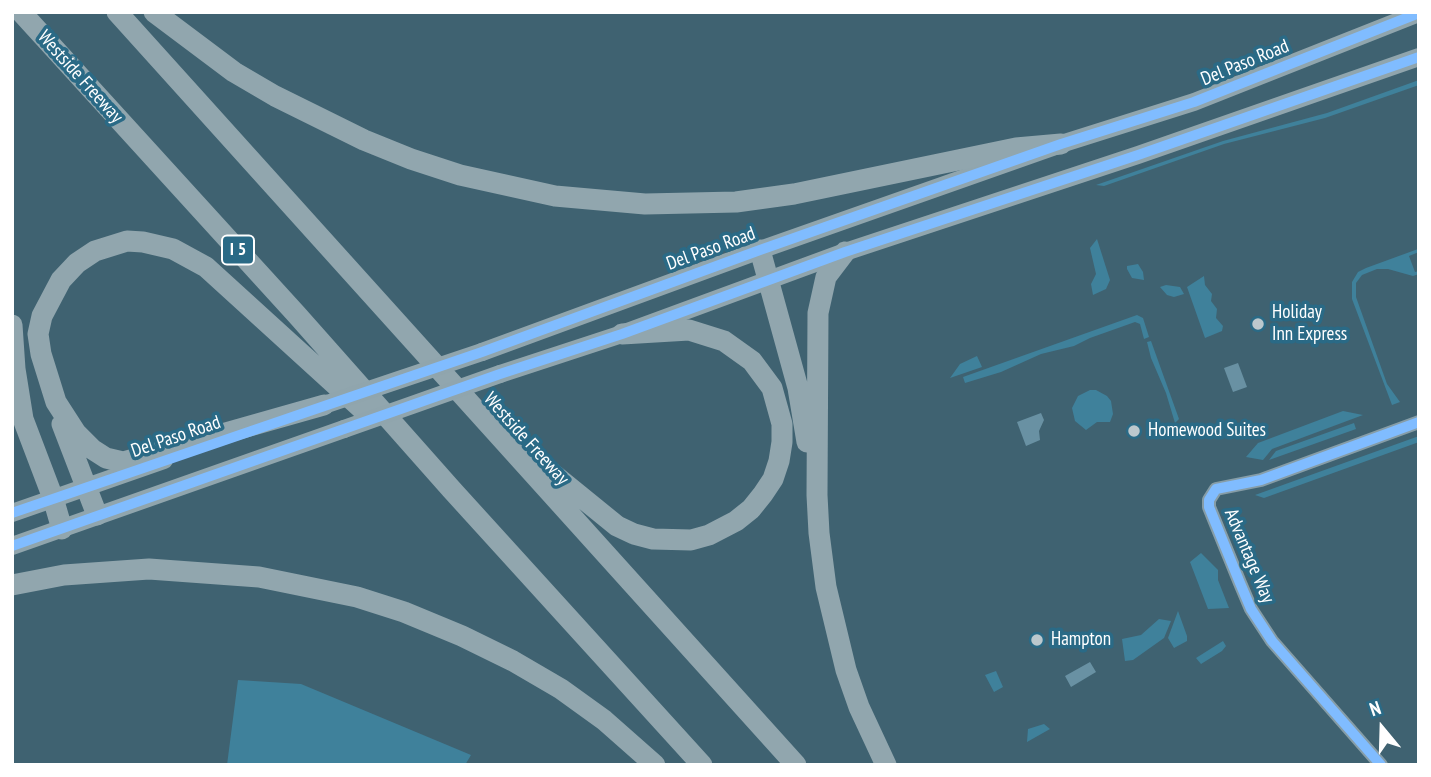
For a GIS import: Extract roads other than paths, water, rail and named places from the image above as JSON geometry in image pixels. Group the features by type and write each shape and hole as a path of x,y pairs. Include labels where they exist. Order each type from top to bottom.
{"highway":[{"name":"Westside Freeway","path":"21,12 298,315 452,490 702,765"},
{"name":"Westside Freeway","path":"117,12 796,765"},
{"path":"154,12 234,72 275,96 364,140 460,175 555,196 645,204 736,202 794,194 1016,148 1061,144"},
{"path":"97,515 64,430 46,373 38,334 46,307 61,279 77,263 108,246 127,241 173,248 206,267 452,490"},
{"path":"760,250 798,388 817,495 826,587 836,633 859,707 886,765"},
{"path":"817,495 818,313 826,277 845,251"},
{"path":"12,325 15,369 23,419 62,529"},
{"path":"482,415 604,517 634,534 653,539 681,541 726,528 751,509 763,494 779,461 782,424 772,388 752,361 739,350 709,334 674,330 622,334"},
{"path":"56,402 70,425 92,449 106,458 124,462 324,405"},
{"path":"12,585 64,575 149,569 259,577 357,597 404,612 462,636 561,689 604,720 655,765"}],"main road":[{"name":"Del Paso Road","path":"12,513 482,352 1061,144 1194,102 1419,13"},
{"path":"12,546 500,374 622,334 845,251 1138,155 1419,57"}],"street":[{"name":"Advantage Way","path":"1381,765 1284,658 1251,609 1209,507 1209,500 1216,489 1261,480 1419,422"}],"place":[{"name":"Holiday Inn Express","path":"1258,324"},
{"name":"Homewood Suites","path":"1134,431"},
{"name":"Hampton","path":"1037,640"}]}
